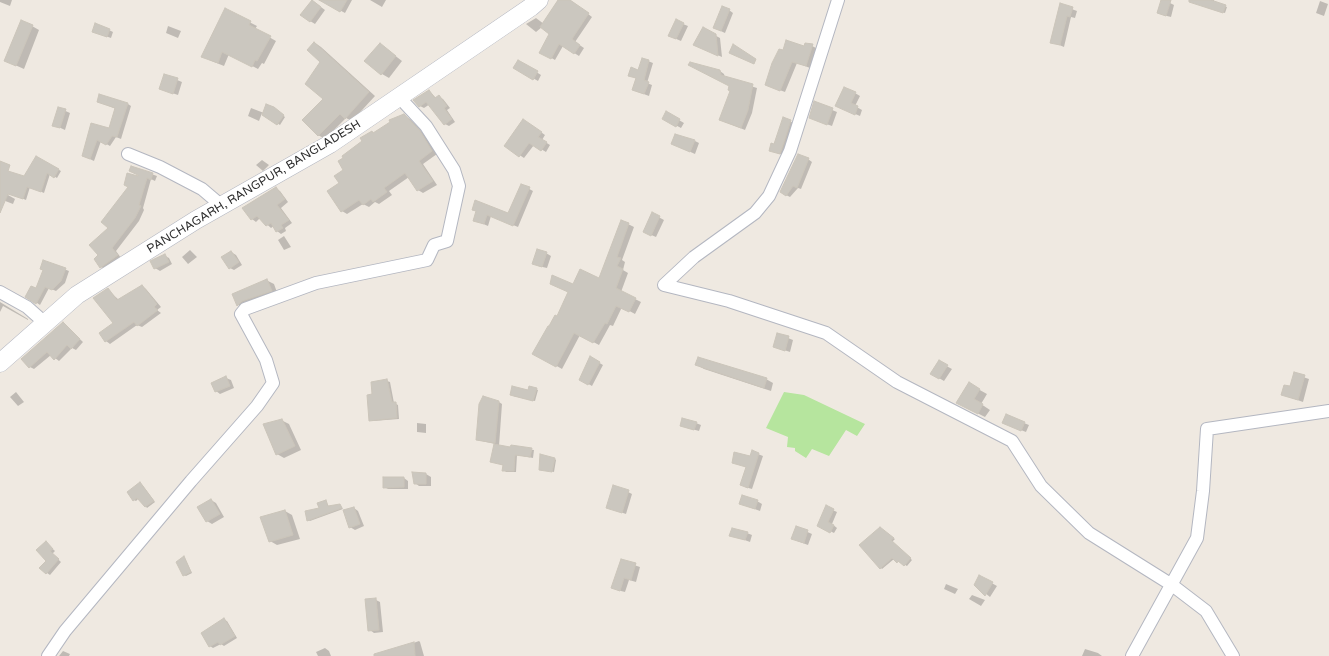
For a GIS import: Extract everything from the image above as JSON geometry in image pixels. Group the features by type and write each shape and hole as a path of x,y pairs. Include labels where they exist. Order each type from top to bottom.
{"street":[{"name":"PANCHAGARH, RANGPUR, BANGLADESH","path":"0,363 78,295 222,206 330,144 539,0"},
{"path":"838,0 790,151 769,196 755,213 694,256 664,285 729,301 826,333 897,382 1012,440 1042,486 1089,533 1172,585 1206,611 1233,656"},
{"path":"48,656 65,630 257,406 273,383 266,360 241,314 245,309 316,283 427,260 434,245 447,241 459,186 454,170 426,126 399,97"},
{"path":"128,154 160,167 202,189 222,206"},
{"path":"0,292 27,308 45,324"},
{"path":"1132,656 1197,538 1203,490 1207,429 1329,411"}],"green space":[{"path":"784,392 804,395 865,424 857,436 846,430 829,456 812,449 806,458 795,451 795,448 787,447 788,437 766,428"}],"building":[{"path":"312,0 321,7 310,22 300,15"},
{"path":"319,0 347,0 340,12"},
{"path":"558,0 570,0 589,13 572,39 580,45 574,54 559,44 551,59 539,53 549,34 540,27"},
{"path":"1161,0 1171,0 1166,16 1157,13"},
{"path":"1189,0 1211,0 1226,5 1223,13 1189,2"},
{"path":"1060,3 1073,7 1070,17 1067,16 1060,45 1050,43"},
{"path":"722,6 730,9 721,31 713,28"},
{"path":"225,8 251,21 249,25 271,36 252,67 222,52 218,63 201,57"},
{"path":"676,19 684,23 676,39 668,36"},
{"path":"21,20 33,25 16,66 4,61"},
{"path":"95,23 110,29 107,37 92,32"},
{"path":"703,27 716,34 718,56 693,45"},
{"path":"786,40 804,46 805,43 813,44 806,66 792,62 780,91 765,85 772,63 779,49 783,50"},
{"path":"314,42 369,92 345,119 340,114 318,136 302,120 323,99 305,84 320,62 307,50"},
{"path":"380,43 396,56 381,75 364,61"},
{"path":"733,44 756,59 754,64 729,53"},
{"path":"642,58 649,60 644,80 649,82 644,94 632,90 636,78 628,76 631,67 638,70"},
{"path":"518,60 538,71 533,80 513,68"},
{"path":"690,62 720,70 721,75 753,84 748,110 741,128 719,120 730,91 728,90 729,86 688,65"},
{"path":"164,74 178,78 173,94 159,89"},
{"path":"844,87 856,92 851,103 858,106 855,115 835,106"},
{"path":"429,90 435,98 439,95 447,106 444,108 452,119 444,125 426,102 419,107 413,100"},
{"path":"99,94 128,103 117,137 112,136 106,145 97,140 90,159 82,156 91,123 109,128 115,108 97,102"},
{"path":"814,101 833,108 827,125 809,118"},
{"path":"266,104 274,107 284,115 277,125 262,115"},
{"path":"58,107 66,109 60,128 52,126"},
{"path":"666,111 680,119 676,127 662,119"},
{"path":"404,114 420,131 432,151 419,161 433,181 417,191 405,173 384,188 387,192 373,202 371,199 363,205 359,200 341,212 327,191 339,183 334,176 343,170 338,161 362,141 360,138 372,131 373,133 390,122 389,120"},
{"path":"783,117 791,120 780,154 769,151 771,143 774,144"},
{"path":"523,119 542,132 538,137 547,142 541,151 529,143 519,157 504,146"},
{"path":"675,134 695,140 690,152 671,144"},
{"path":"798,154 809,158 797,188 793,186 786,196 780,192"},
{"path":"36,156 59,169 54,178 47,173 41,192 27,187 23,199 8,194 0,213 0,161 10,165 8,171 24,176"},
{"path":"131,166 153,173 151,180 147,178 139,205 141,206 135,218 112,248 118,255 100,268 94,259 98,255 89,245 108,228 101,222 128,187 124,185 127,173 138,176 129,171"},
{"path":"521,184 530,187 513,226 487,215 484,224 473,221 476,211 472,210 475,200 508,213"},
{"path":"276,187 285,199 277,205 289,220 281,225 283,228 276,232 271,223 266,226 257,216 251,220 242,208"},
{"path":"652,212 660,216 651,236 643,232"},
{"path":"621,220 629,223 617,257 621,258 617,266 623,269 616,288 636,298 629,312 616,306 607,324 605,323 593,343 574,333 556,367 532,354 555,315 557,316 568,292 550,284 552,275 573,284 580,269 599,278"},
{"path":"537,249 547,252 542,267 532,264"},
{"path":"231,251 239,262 229,269 221,257"},
{"path":"165,254 169,262 154,269 150,261"},
{"path":"43,260 66,268 61,281 52,290 45,287 36,304 25,297 31,286 36,288 43,270 40,269"},
{"path":"267,279 272,291 242,301 237,306 232,294"},
{"path":"142,285 157,304 154,307 158,310 137,326 134,322 105,342 99,333 113,323 93,298 108,288 117,300"},
{"path":"63,322 80,339 71,349 67,345 54,360 47,352 29,368 21,359"},
{"path":"777,333 789,336 785,351 773,347"},
{"path":"590,356 600,362 588,385 579,380"},
{"path":"698,357 767,378 764,388 695,365"},
{"path":"939,360 948,365 939,379 930,374"},
{"path":"1294,372 1305,375 1298,400 1281,395 1284,385 1290,386"},
{"path":"226,376 230,386 215,392 211,383"},
{"path":"387,379 392,402 396,402 397,418 369,421 367,395 372,394 371,382"},
{"path":"969,382 980,389 974,399 983,404 978,414 956,403"},
{"path":"512,386 528,390 529,386 537,388 533,401 510,395"},
{"path":"483,396 499,401 495,443 476,440 479,404"},
{"path":"1006,414 1025,422 1021,431 1002,423"},
{"path":"682,418 697,422 694,430 680,426"},
{"path":"282,419 295,446 276,455 263,424"},
{"path":"494,444 532,448 530,457 515,455 514,471 502,471 503,465 490,462"},
{"path":"752,450 759,453 748,488 740,485 746,467 732,463 734,452 750,456"},
{"path":"540,454 555,458 552,472 539,470"},
{"path":"412,472 426,473 426,484 414,484"},
{"path":"383,477 404,477 404,487 383,488"},
{"path":"140,482 154,501 145,507 137,498 133,501 127,492"},
{"path":"613,485 629,490 622,513 606,508"},
{"path":"742,495 758,500 755,509 739,504"},
{"path":"211,499 220,514 206,522 197,507"},
{"path":"326,500 328,506 340,504 342,508 307,521 305,511 319,508 317,503"},
{"path":"826,505 834,509 828,522 834,525 830,533 817,526"},
{"path":"354,507 360,524 349,528 343,510"},
{"path":"285,510 293,535 269,542 260,517"},
{"path":"796,526 808,530 804,543 791,539"},
{"path":"880,527 894,538 891,540 911,558 904,566 892,558 880,569 859,545"},
{"path":"732,528 748,532 745,540 729,536"},
{"path":"46,541 53,549 50,551 59,559 46,574 39,568 46,561 36,550"},
{"path":"184,556 191,572 183,576 176,562"},
{"path":"621,559 636,563 631,580 624,578 620,591 611,588"},
{"path":"979,575 993,582 985,596 974,585"},
{"path":"376,598 379,630 368,631 365,599"},
{"path":"224,618 235,636 220,645 218,642 209,647 201,633"},
{"path":"414,642 415,656 374,656 374,654"}]}
